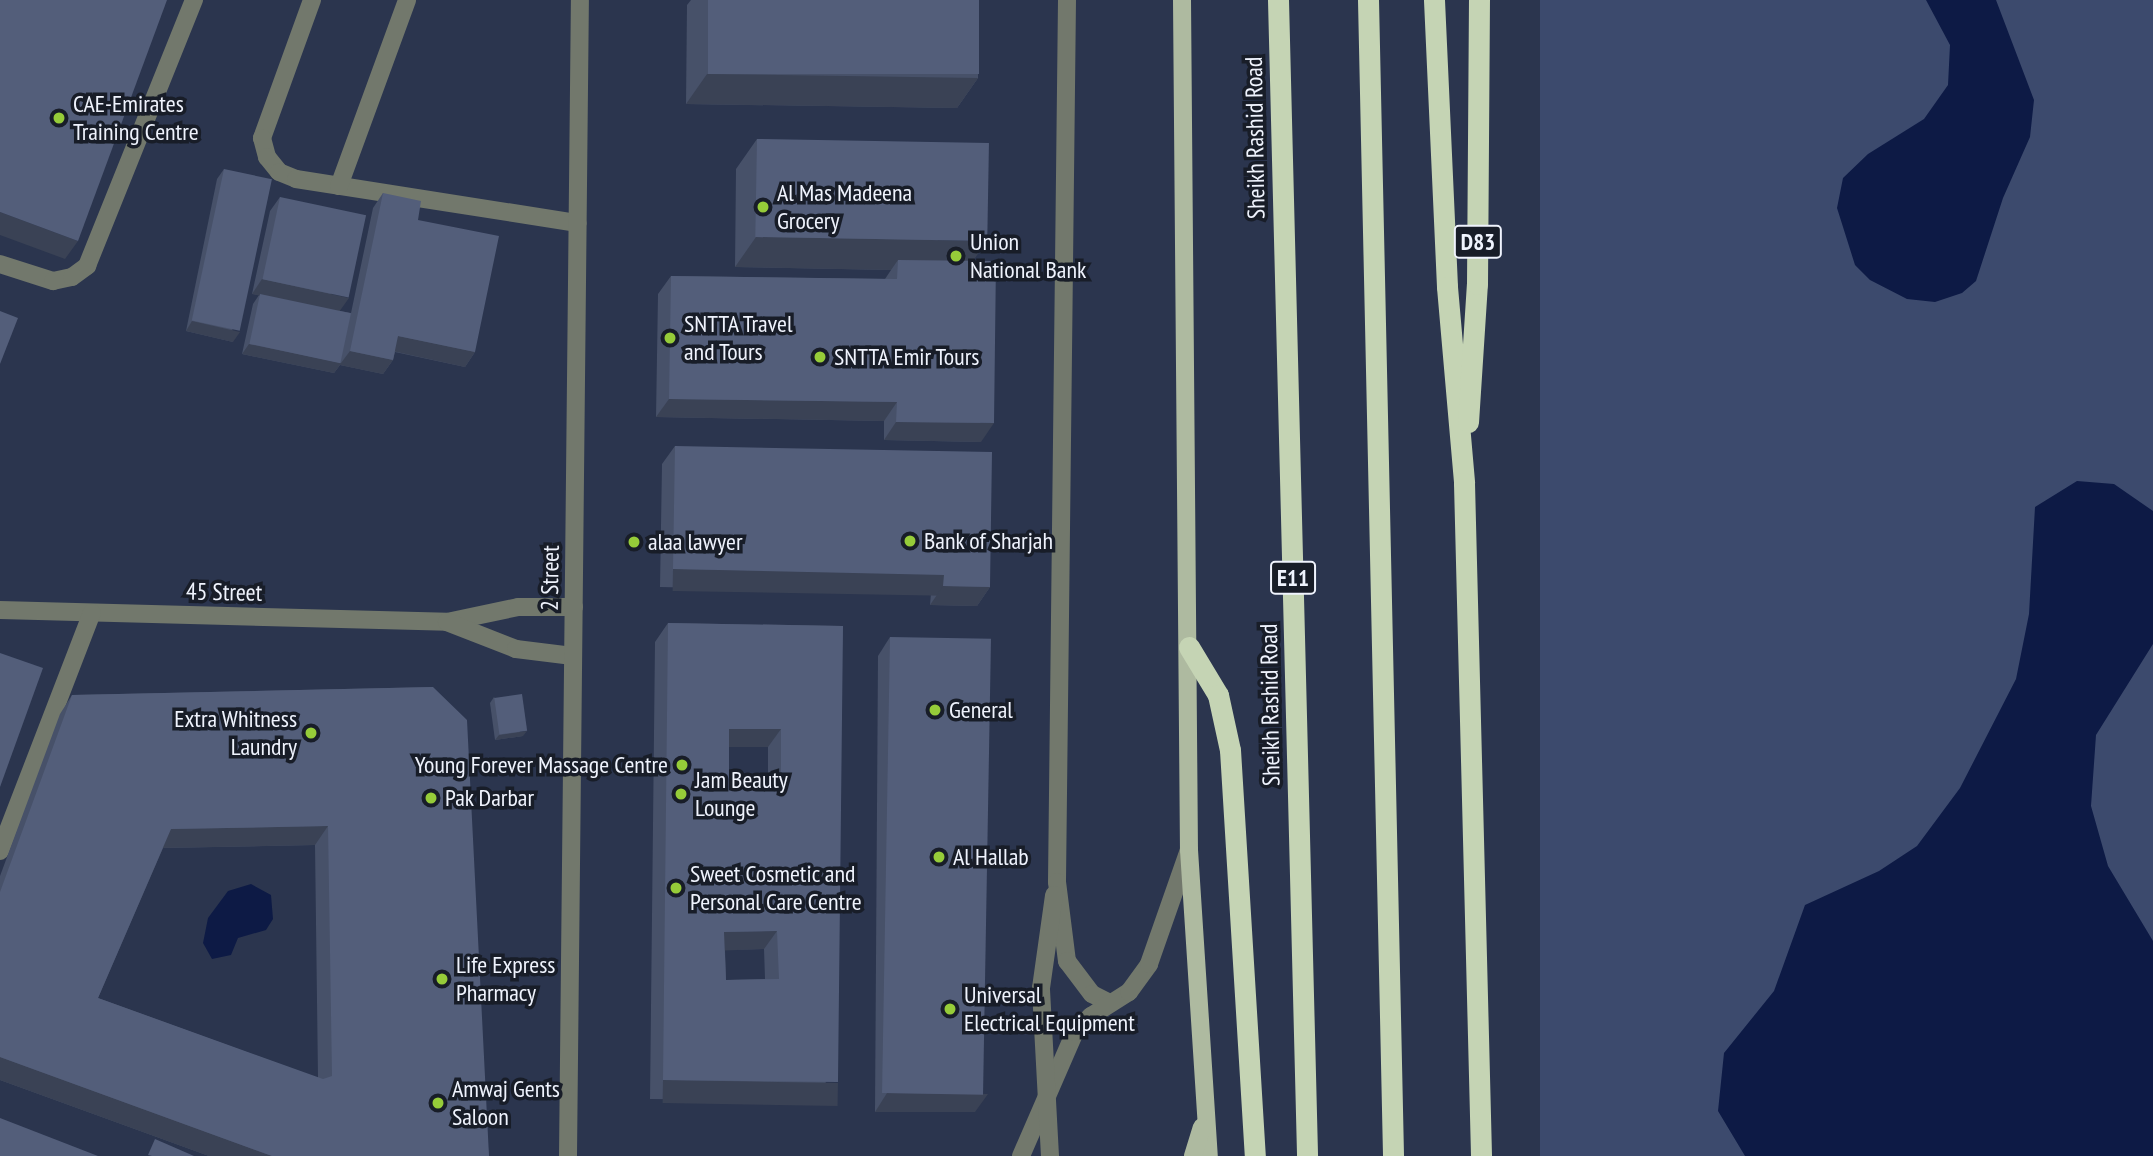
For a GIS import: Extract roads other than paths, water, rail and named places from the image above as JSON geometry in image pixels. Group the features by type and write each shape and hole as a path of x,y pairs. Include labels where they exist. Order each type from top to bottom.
{"highway":[{"name":"Sheikh Rashid Road","path":"1278,0 1307,1156"},
{"path":"1368,0 1393,1156"},
{"path":"1434,0 1447,287 1464,483 1480,1156"},
{"name":"D83","path":"1464,483 1477,284 1479,0"},
{"path":"1189,647 1218,695 1230,750 1255,1156"}],"main road":[{"path":"1182,0 1189,850 1209,1156"},
{"path":"1193,1156 1206,1113"}],"street":[{"path":"0,264 53,281 72,277 87,266 194,0"},
{"path":"312,0 262,138 267,157 279,172 339,186 578,223"},
{"path":"339,186 407,0"},
{"name":"2 Street","path":"568,1156 580,0"},
{"path":"1067,0 1057,882 1067,961 1084,987 1110,1003"},
{"name":"45 Street","path":"0,610 447,622 518,607 574,607"},
{"path":"0,851 92,613"},
{"name":"45 Street","path":"447,622 516,649 573,656"},
{"path":"1021,1156 1050,1096 1063,1052 1075,1032 1110,1003 1129,992 1149,964 1189,850"},
{"path":"1050,1156 1050,1096 1041,988 1046,933 1057,882"}],"place":[{"name":"CAE-Emirates Training Centre","path":"59,118"},
{"name":"Al Mas Madeena Grocery","path":"763,207"},
{"name":"Union National Bank","path":"956,256"},
{"name":"SNTTA Travel and Tours","path":"670,338"},
{"name":"SNTTA Emir Tours","path":"820,357"},
{"name":"Bank of Sharjah","path":"910,541"},
{"name":"alaa lawyer","path":"634,542"},
{"name":"General","path":"935,710"},
{"name":"Extra Whitness Laundry","path":"311,733"},
{"name":"Young Forever Massage Centre","path":"682,765"},
{"name":"Jam Beauty Lounge","path":"681,794"},
{"name":"Pak Darbar","path":"431,798"},
{"name":"Al Hallab","path":"939,857"},
{"name":"Sweet Cosmetic and Personal Care Centre","path":"676,888"},
{"name":"Life Express Pharmacy","path":"442,979"},
{"name":"Universal Electrical Equipment","path":"950,1009"},
{"name":"Amwaj Gents Saloon","path":"438,1103"}]}
